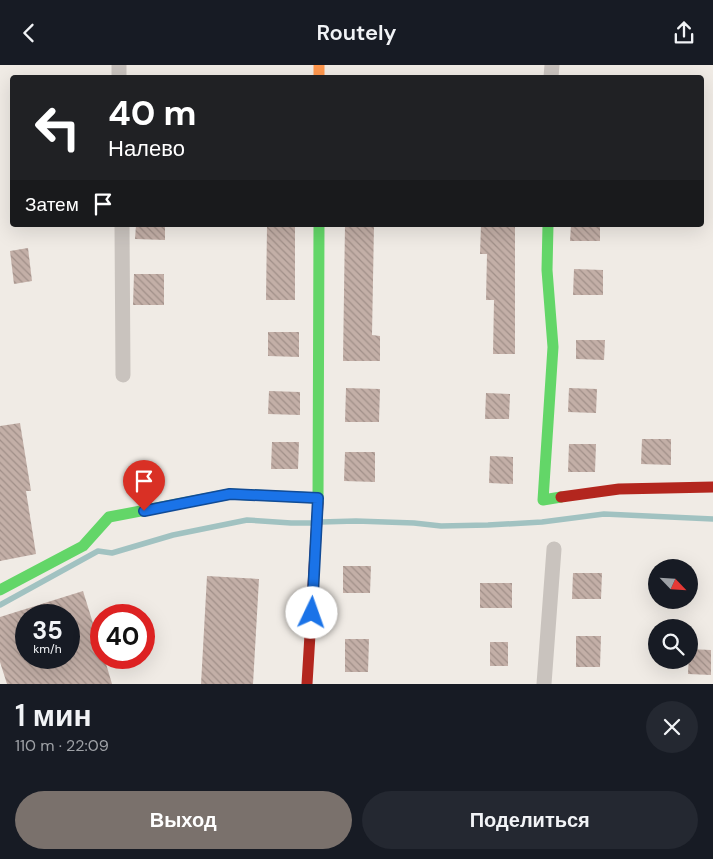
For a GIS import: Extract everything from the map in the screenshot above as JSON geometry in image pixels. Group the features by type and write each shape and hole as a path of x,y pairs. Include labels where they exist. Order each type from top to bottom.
{"street":[{"path":"122,227 123,375"},
{"path":"307,684 318,498 319,227"},
{"path":"548,227 547,271 553,347 544,500 619,489 713,487"},
{"path":"0,590 83,546 109,517 230,494 318,498"},
{"path":"544,684 554,549"}],"building":[{"path":"136,227 165,227 165,240 135,239"},
{"path":"267,227 295,227 295,300 266,300"},
{"path":"345,227 374,227 372,335 380,336 380,361 343,361"},
{"path":"481,227 515,227 515,354 493,354 494,300 486,300 487,254 480,254"},
{"path":"571,227 600,227 600,241 570,241"},
{"path":"28,248 32,281 14,284 10,251"},
{"path":"574,269 603,270 603,295 573,295"},
{"path":"134,274 164,274 164,305 133,305"},
{"path":"268,332 299,332 299,357 268,356"},
{"path":"576,340 605,340 604,360 576,359"},
{"path":"346,388 380,389 379,422 345,422"},
{"path":"569,388 597,389 596,413 568,412"},
{"path":"269,391 300,392 300,415 268,414"},
{"path":"486,393 510,394 509,419 485,419"},
{"path":"20,423 31,491 26,491 36,554 0,561 0,426"},
{"path":"642,439 671,439 671,465 641,464"},
{"path":"272,442 299,442 298,469 271,469"},
{"path":"569,444 596,444 595,472 568,472"},
{"path":"345,452 375,452 375,482 344,481"},
{"path":"490,456 513,457 513,484 489,483"},
{"path":"343,566 371,566 370,593 343,593"},
{"path":"573,573 602,573 601,599 572,599"},
{"path":"207,576 259,579 253,684 201,684"},
{"path":"480,583 512,583 512,608 480,608"},
{"path":"83,591 90,614 90,669 108,669 112,684 7,684 0,662 0,617 15,612 15,669 80,669 80,604 42,604"},
{"path":"576,636 601,636 600,667 576,667"},
{"path":"345,639 369,639 368,672 345,672"},
{"path":"490,642 508,642 508,666 490,666"},
{"path":"698,649 711,650 711,675 688,674 688,669 698,669"}],"waterway":[{"path":"321,522 356,521 441,526 488,525 542,522 604,514 713,519"},
{"path":"0,605 98,551 112,553 173,535 247,520 312,523"}],"traffic: fast":[{"path":"318,503 319,227"},
{"path":"548,227 547,270 553,347 543,500 561,497"},
{"path":"0,590 83,546 109,517 230,494 318,498"}],"traffic: slow":[{"path":"319,65 319,75"}],"traffic: jam":[{"path":"561,497 619,489 713,487"},
{"path":"307,684 318,503"}],"route":[{"path":"144,511 230,494 318,498 312,613"}]}
